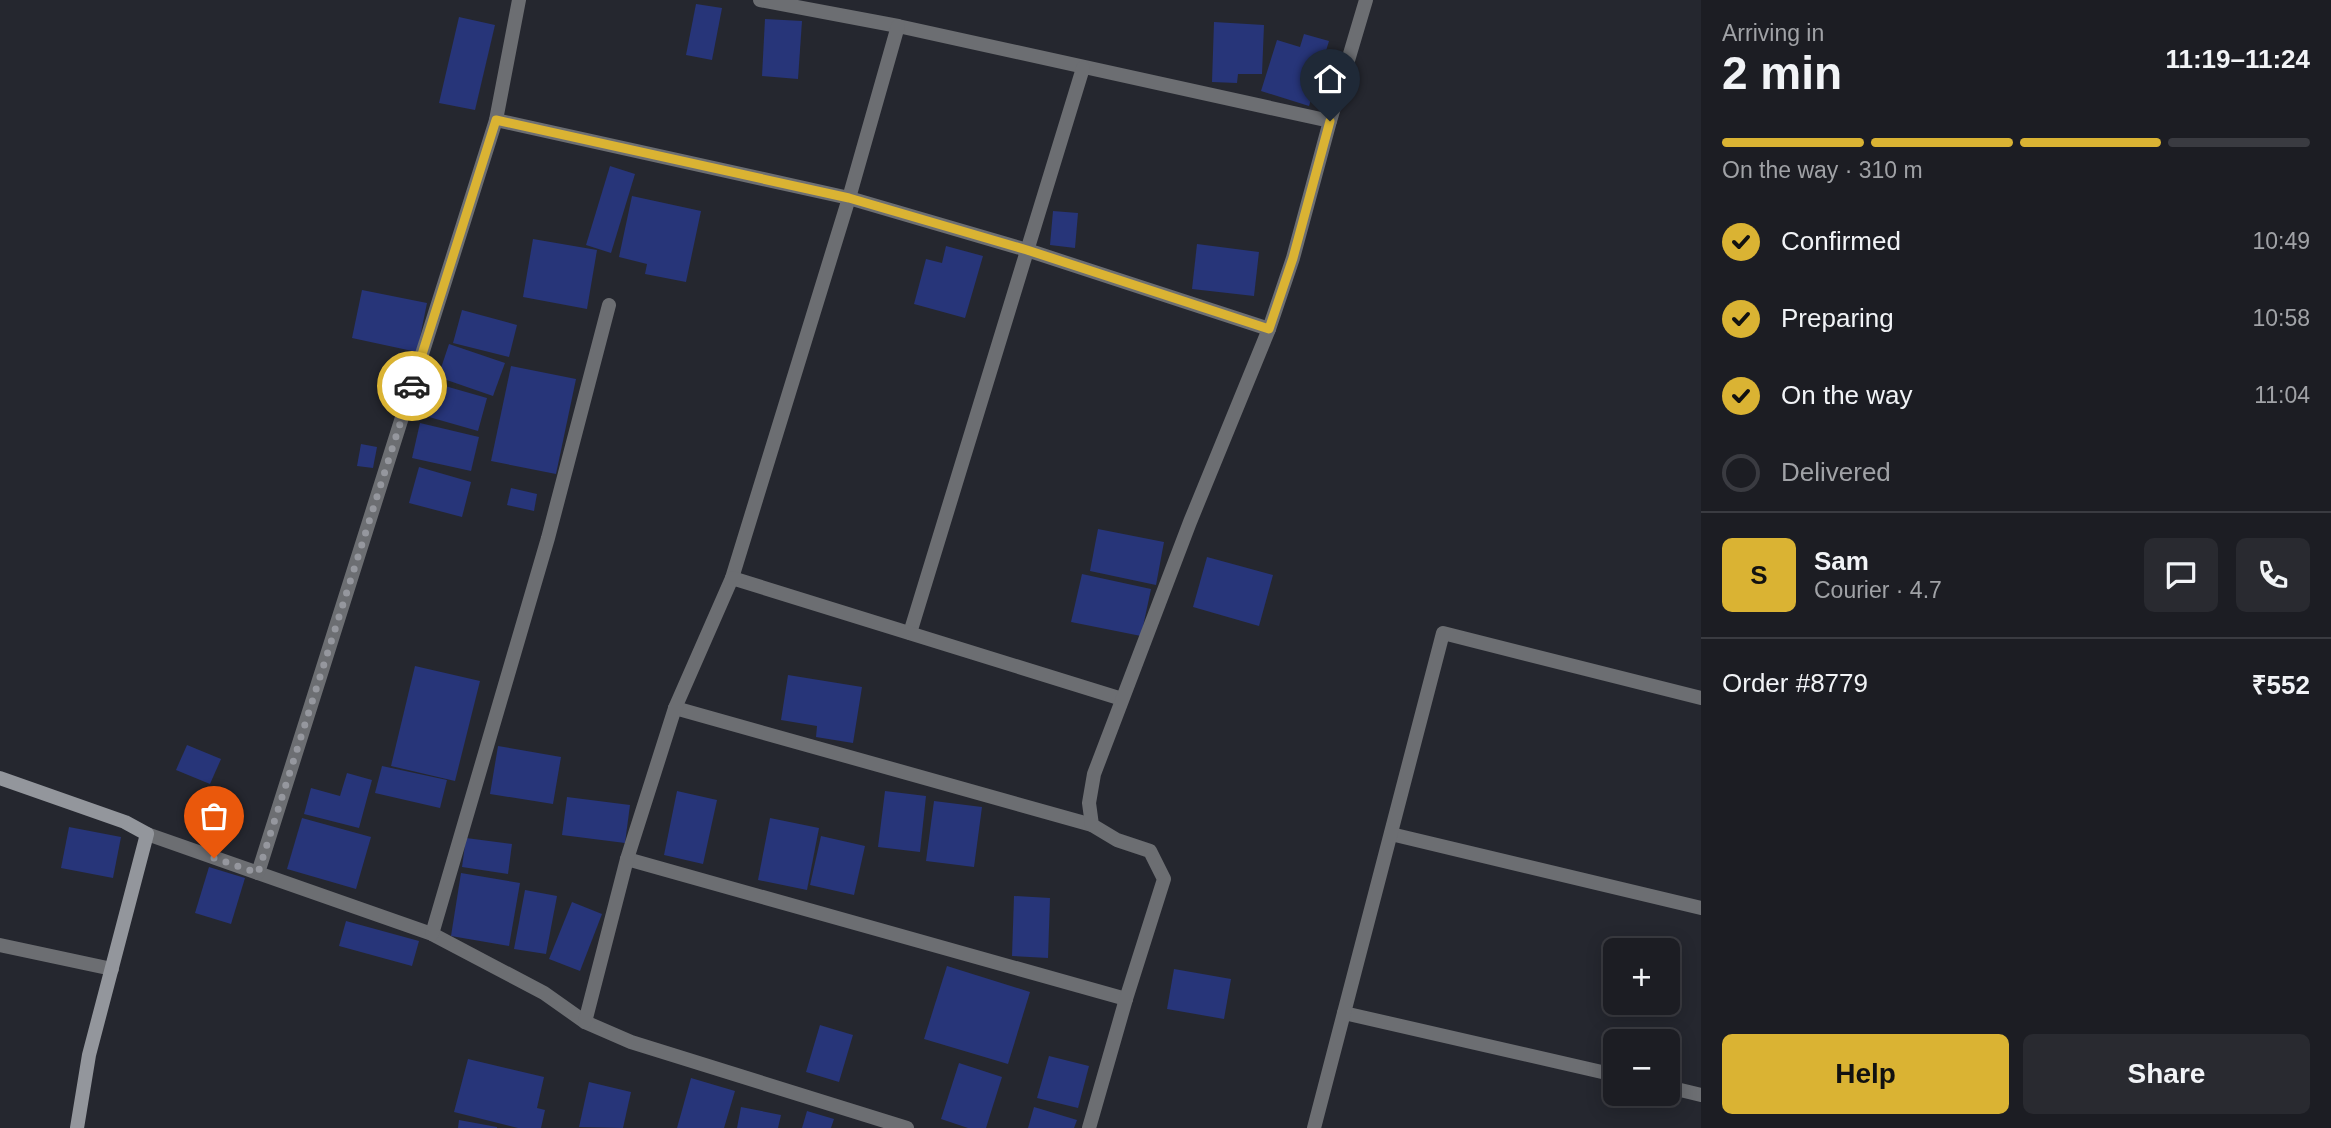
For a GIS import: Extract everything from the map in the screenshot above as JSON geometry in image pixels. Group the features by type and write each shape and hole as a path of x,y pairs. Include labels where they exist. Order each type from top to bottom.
{"street":[{"path":"258,873 496,120 519,0"},
{"path":"760,0 898,26 1330,121"},
{"path":"1092,825 1089,803 1094,774 1190,522 1269,329 1293,258 1366,0"},
{"path":"585,1022 627,859 675,708 732,578 849,198 898,26"},
{"path":"910,633 1083,68"},
{"path":"496,120 849,198 1027,250 1269,329"},
{"path":"432,934 548,538 610,305"},
{"path":"732,578 1122,699"},
{"path":"1314,1128 1443,633 1701,698"},
{"path":"675,708 1092,825 1117,840 1150,851 1164,879 1089,1128"},
{"path":"0,778 125,822 147,834 432,934 544,993 585,1022 631,1042 907,1128"},
{"path":"77,1128 89,1055 147,834"},
{"path":"1391,834 1701,908"},
{"path":"627,859 1126,999"},
{"path":"0,945 111,969"},
{"path":"1344,1013 1603,1072"},
{"path":"1680,1090 1701,1095"}],"building":[{"path":"696,4 722,8 712,60 686,55"},
{"path":"459,17 495,25 475,110 439,103"},
{"path":"765,19 802,21 798,79 762,76"},
{"path":"1214,22 1264,25 1262,74 1238,74 1237,83 1212,82"},
{"path":"1304,34 1329,41 1309,106 1261,91 1277,40 1300,47"},
{"path":"610,166 635,174 611,253 586,245"},
{"path":"632,196 701,211 686,282 645,274 647,264 619,257"},
{"path":"1053,211 1078,213 1075,248 1050,245"},
{"path":"533,239 597,250 587,309 523,297"},
{"path":"1197,244 1259,252 1254,296 1192,289"},
{"path":"946,246 983,256 965,318 914,304 926,259 942,263"},
{"path":"362,290 427,303 417,352 352,338"},
{"path":"462,310 517,325 509,357 453,343"},
{"path":"449,344 505,363 493,396 438,377"},
{"path":"511,366 576,379 556,474 491,461"},
{"path":"431,382 487,398 478,431 422,415"},
{"path":"420,423 479,437 471,471 412,458"},
{"path":"361,444 377,447 373,468 357,466"},
{"path":"419,467 471,482 462,517 409,503"},
{"path":"511,488 537,494 534,511 507,505"},
{"path":"1098,529 1164,542 1156,585 1090,571"},
{"path":"1207,557 1273,575 1259,626 1193,607"},
{"path":"1082,574 1151,589 1141,636 1071,622"},
{"path":"415,666 480,681 455,781 391,766"},
{"path":"788,675 862,687 853,743 816,737 817,726 781,720"},
{"path":"187,745 221,759 210,784 176,770"},
{"path":"498,746 561,757 553,804 490,794"},
{"path":"382,766 447,780 440,808 375,793"},
{"path":"347,773 372,780 359,828 304,814 311,788 340,796"},
{"path":"677,791 717,800 703,864 664,855"},
{"path":"885,791 926,796 920,852 878,847"},
{"path":"567,797 630,805 625,843 562,835"},
{"path":"934,801 982,807 974,867 926,861"},
{"path":"302,818 371,837 356,889 287,869"},
{"path":"770,818 819,828 807,890 758,880"},
{"path":"69,827 121,837 113,878 61,868"},
{"path":"821,836 865,846 854,895 810,885"},
{"path":"466,838 512,844 508,874 462,867"},
{"path":"209,867 245,878 231,924 195,913"},
{"path":"461,873 520,883 509,946 451,936"},
{"path":"525,890 557,896 546,954 514,949"},
{"path":"1014,896 1050,898 1048,958 1012,956"},
{"path":"572,902 602,914 580,971 549,959"},
{"path":"346,921 419,941 412,966 339,946"},
{"path":"947,966 1030,992 1008,1064 924,1039"},
{"path":"1174,969 1231,979 1224,1019 1167,1009"},
{"path":"820,1025 853,1035 839,1082 806,1072"},
{"path":"1049,1056 1089,1066 1078,1108 1037,1098"},
{"path":"468,1059 544,1077 537,1108 545,1110 541,1128 518,1128 454,1112"},
{"path":"959,1063 1002,1077 986,1128 968,1128 941,1119"},
{"path":"691,1078 735,1091 724,1128 677,1128"},
{"path":"589,1082 631,1092 623,1128 579,1127"},
{"path":"741,1107 781,1115 778,1128 737,1128"},
{"path":"1034,1107 1077,1120 1074,1128 1028,1128"},
{"path":"807,1111 834,1119 831,1128 802,1128"},
{"path":"459,1120 497,1127 497,1128 458,1128"}],"way so far":[{"path":"214,858 258,873 412,386"}],"route":[{"path":"412,386 496,120 849,198 1027,250 1269,329 1293,258 1330,121"}]}
